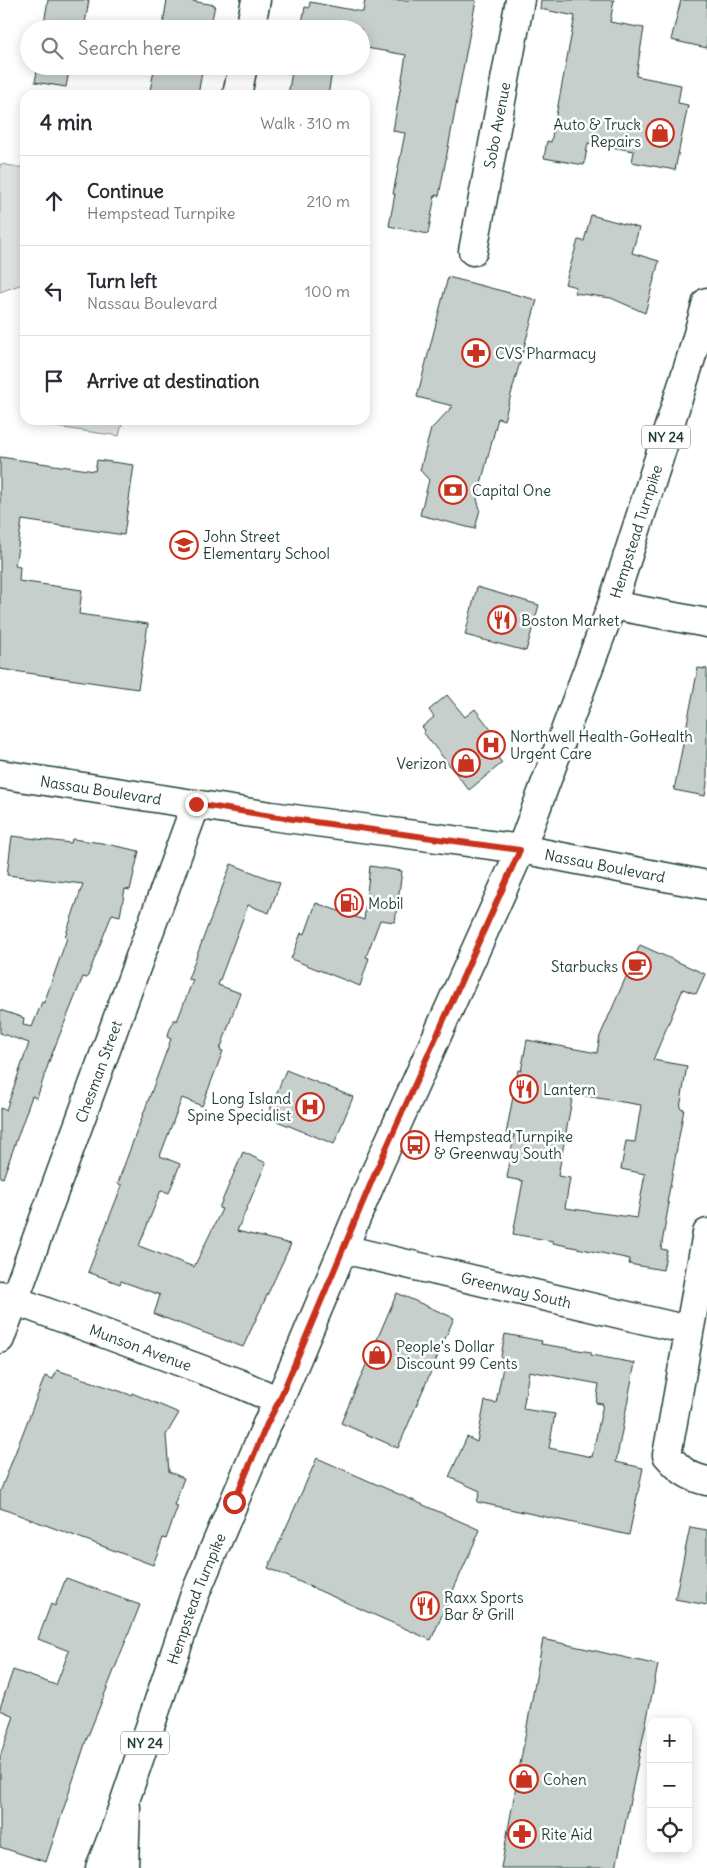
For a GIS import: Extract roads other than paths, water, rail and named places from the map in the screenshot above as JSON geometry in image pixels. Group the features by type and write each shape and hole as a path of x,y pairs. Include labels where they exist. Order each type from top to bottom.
{"main road":[{"path":"252,20 256,0"},
{"name":"Sobo Avenue","path":"473,251 520,0"},
{"path":"238,90 241,75"},
{"name":"Hempstead Turnpike","path":"100,1868 195,1594 267,1424 279,1401 342,1249 520,850 580,693 699,359 707,302"},
{"path":"612,604 707,623"},
{"name":"Nassau Boulevard","path":"0,774 271,816 520,850 707,885"},
{"name":"Chesman Street","path":"0,1339 7,1298 196,804"},
{"path":"703,1480 680,1470 668,1455 688,1330 707,1233"},
{"name":"Greenway South","path":"342,1249 688,1330"},
{"name":"Munson Avenue","path":"7,1298 238,1383 279,1401"},
{"path":"124,1868 126,1797"}],"place":[{"name":"Auto & Truck Repairs","path":"660,133"},
{"name":"CVS Pharmacy","path":"476,353"},
{"name":"Capital One","path":"453,490"},
{"name":"John Street Elementary School","path":"184,545"},
{"name":"Boston Market","path":"502,620"},
{"name":"Northwell Health-GoHealth Urgent Care","path":"491,745"},
{"name":"Verizon","path":"466,763"},
{"name":"Mobil","path":"349,903"},
{"name":"Starbucks","path":"637,966"},
{"name":"Lantern","path":"524,1089"},
{"name":"Long Island Spine Specialist","path":"310,1107"},
{"name":"Hempstead Turnpike & Greenway South","path":"415,1145"},
{"name":"People's Dollar Discount 99 Cents","path":"377,1355"},
{"name":"Raxx Sports Bar & Grill","path":"425,1606"},
{"name":"Cohen","path":"524,1779"},
{"name":"Rite Aid","path":"522,1834"}]}
